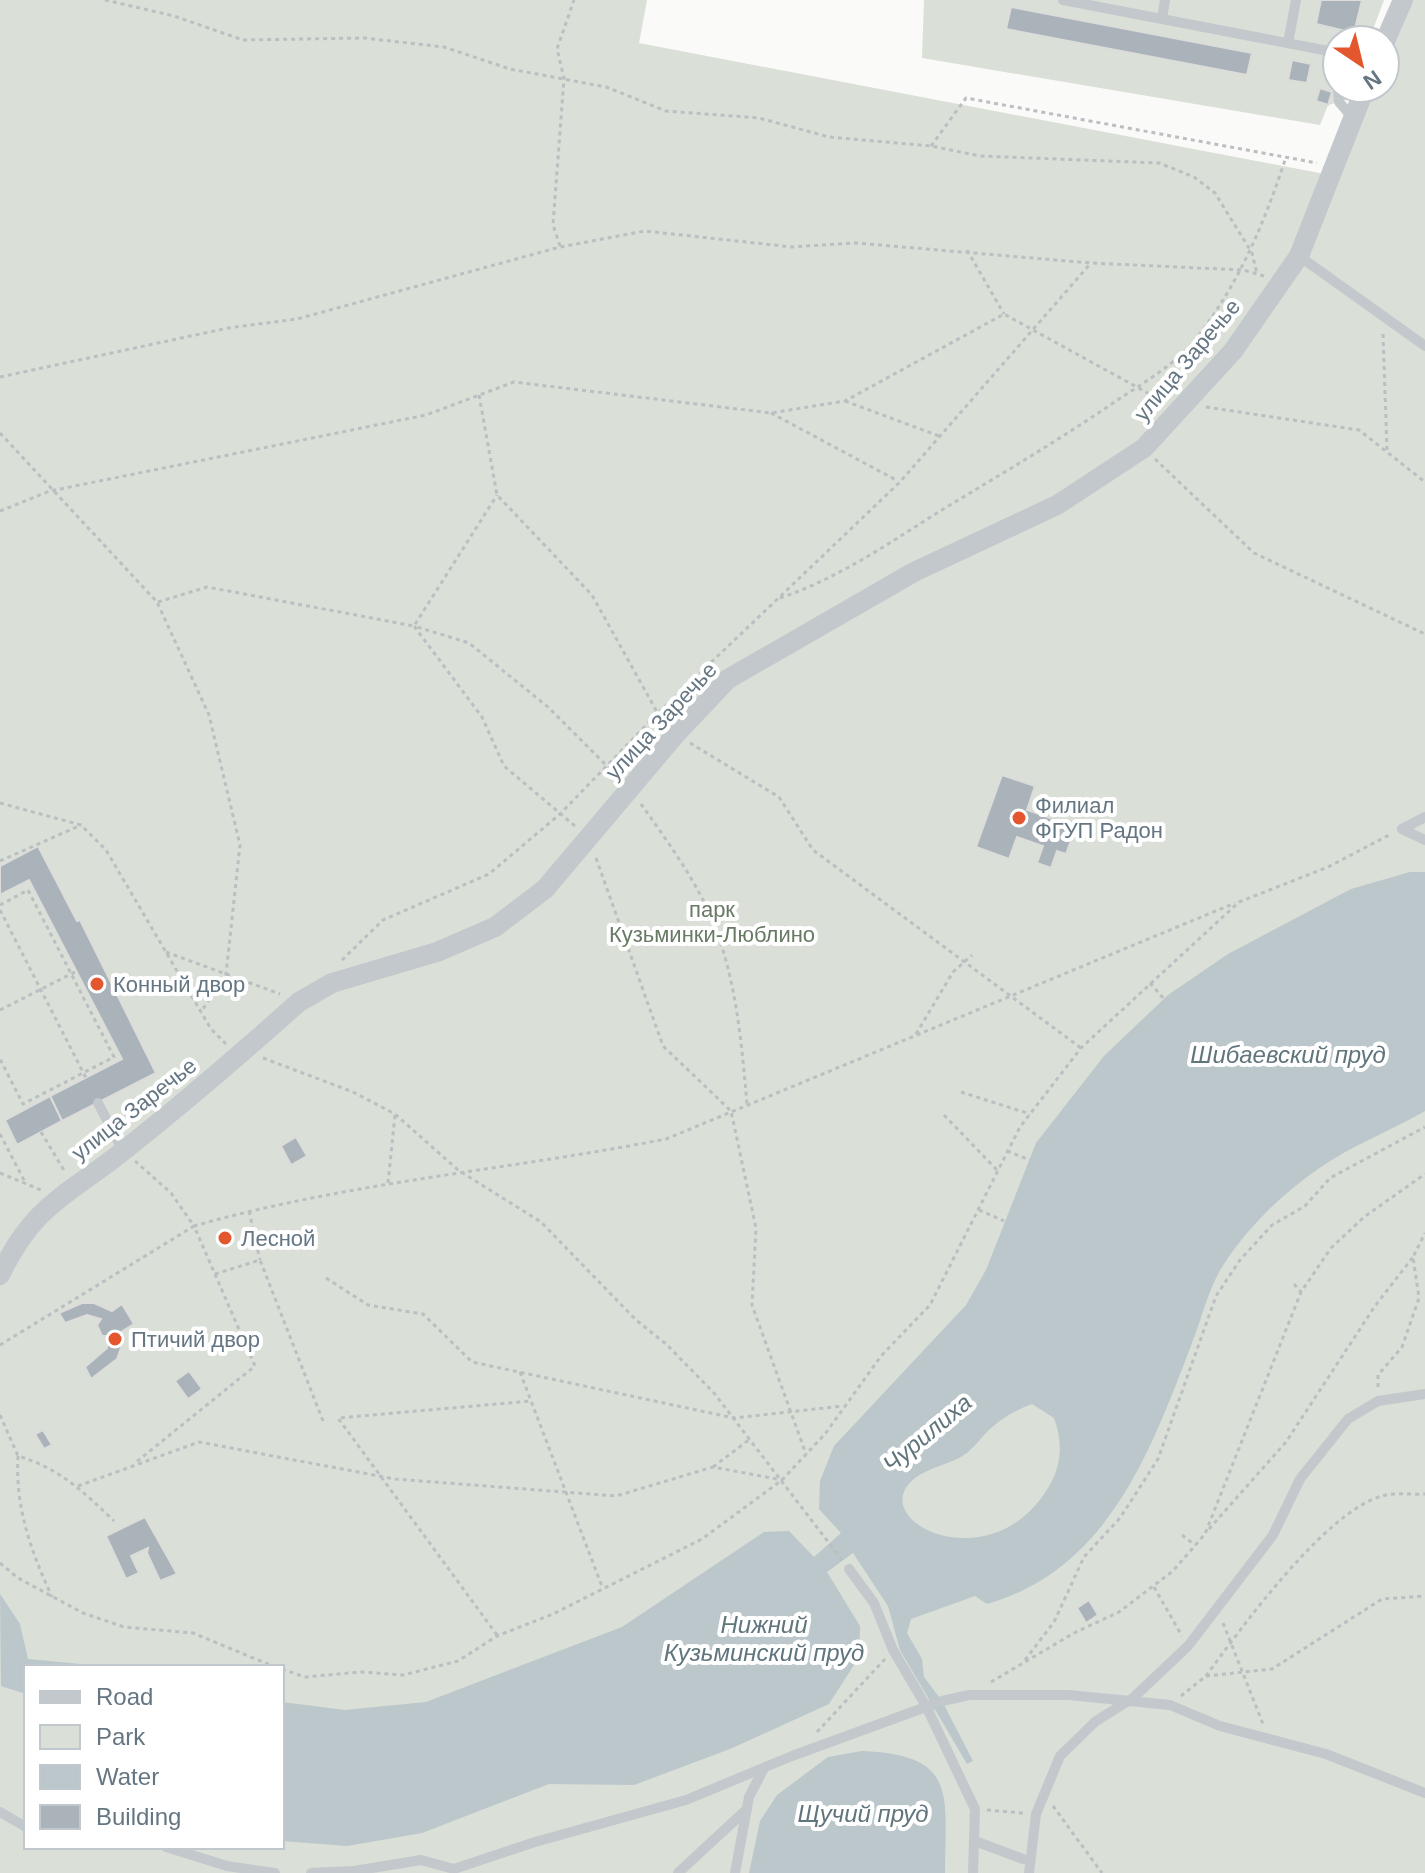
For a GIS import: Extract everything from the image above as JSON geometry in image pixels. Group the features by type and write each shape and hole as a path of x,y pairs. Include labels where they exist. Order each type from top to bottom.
{"street":[{"path":"1392,24 1403,0"},
{"name":"улица Заречье","path":"0,1275 21,1234 65,1192 123,1151 245,1051 299,1002 332,983 437,952 495,927 545,889 676,734 728,679 914,572 1057,505 1144,448 1233,351 1299,256 1358,104"}],"lane":[{"path":"1063,0 1321,49"},
{"path":"1162,19 1165,0"},
{"path":"1288,43 1296,0"},
{"path":"1341,104 1352,117"},
{"path":"1299,256 1425,346"},
{"path":"1402,829 1425,817"},
{"path":"1402,829 1425,840"},
{"path":"98,1103 123,1151"},
{"path":"1029,1873 1036,1814 1060,1756 1096,1721 1133,1698 1188,1646 1273,1535 1300,1479 1348,1419 1378,1401 1425,1394"},
{"path":"846,1565 874,1603 893,1650 934,1704 975,1809 973,1873"},
{"path":"311,1873 354,1871 421,1860 459,1871 535,1842 686,1800 792,1756 934,1704 969,1695 1133,1698 1170,1705 1220,1726 1326,1754 1425,1793"},
{"path":"735,1873 747,1809 763,1770"},
{"path":"678,1873 747,1809"},
{"path":"0,1812 24,1826"},
{"path":"975,1841 1023,1859"},
{"path":"172,1849 227,1866 275,1873"}],"path":[{"path":"105,0 174,16 243,40 364,38 444,47 510,69 606,87 666,111 759,118 829,137 931,146 980,156 1159,163 1194,177 1215,193 1252,253 1257,274"},
{"path":"560,247 553,225 564,78 557,49 574,0"},
{"path":"931,146 966,98 1333,166"},
{"path":"777,599 820,584 896,542 1041,452 1174,361 1194,340 1243,270 1286,157"},
{"path":"0,377 228,328 297,319 560,247 645,231 792,247 856,243 920,250 967,250 1008,257 1091,263 1243,270 1283,279"},
{"path":"967,250 1004,314 1137,387 1180,406 1359,430 1425,482"},
{"path":"341,961 383,920 489,874 560,814 656,715 900,482 1035,331 1091,263"},
{"path":"0,511 50,491 426,415 514,382 771,413 845,401 1004,314"},
{"path":"1383,326 1387,452"},
{"path":"479,394 497,495 592,595 656,715 676,734 779,797 813,850 1081,1048"},
{"path":"845,401 940,437"},
{"path":"771,413 900,482"},
{"path":"0,433 50,491 157,602 209,715 240,845 226,974 201,1012"},
{"path":"1144,448 1254,553 1425,634"},
{"path":"414,626 497,495"},
{"path":"157,602 207,587 414,626 469,643 548,707 629,789 704,903 720,945 740,1029 747,1104"},
{"path":"414,626 482,717 504,766 588,837 663,1046 731,1111 756,1228 752,1305 806,1454"},
{"path":"0,803 81,825 106,850 211,1029 228,1046 353,1092 395,1114 458,1170 541,1222 636,1320 666,1344 714,1393 846,1565"},
{"path":"0,861 81,825"},
{"path":"0,1345 194,1226 249,1211 458,1170 596,1153 666,1139 1009,995 1328,867 1402,829"},
{"path":"0,1059 27,1105 83,1073 114,1057 28,890 0,907 83,1073 86,1078"},
{"path":"284,1670 305,1677 361,1672 403,1675 458,1661 497,1636 603,1590 702,1539 782,1480 845,1406 881,1356 930,1305 1007,1151 1030,1114 1081,1048 1239,902"},
{"path":"166,952 299,1002"},
{"path":"916,1034 953,972 972,955"},
{"path":"0,1010 73,973"},
{"path":"1150,983 1164,999"},
{"path":"961,1092 1030,1114"},
{"path":"388,1183 395,1114"},
{"path":"944,1115 997,1170"},
{"path":"1023,1663 1054,1622 1084,1557 1120,1518 1158,1459 1216,1296 1240,1260 1272,1225 1305,1206 1330,1178 1425,1127"},
{"path":"41,1132 65,1192"},
{"path":"0,1134 26,1184"},
{"path":"123,1151 171,1193 194,1226 255,1366 132,1465"},
{"path":"1007,1151 1030,1160"},
{"path":"0,1173 26,1184 65,1192"},
{"path":"1205,1534 1301,1292 1331,1248 1364,1217 1425,1174"},
{"path":"979,1210 1004,1221"},
{"path":"249,1211 260,1260 323,1421"},
{"path":"969,1695 1119,1612 1173,1571 1286,1442 1375,1306 1413,1257 1425,1233"},
{"path":"1378,1401 1378,1375 1402,1347 1419,1298 1413,1257"},
{"path":"215,1274 260,1260"},
{"path":"326,1278 368,1305 423,1314 472,1362 734,1418 845,1406"},
{"path":"1294,1284 1301,1292"},
{"path":"520,1372 603,1590"},
{"path":"497,1636 338,1418 531,1401"},
{"path":"0,1415 18,1456 16,1486 21,1517 52,1597"},
{"path":"78,1486 199,1442 381,1476 616,1496 713,1467 750,1439"},
{"path":"18,1456 39,1462 78,1486 114,1521"},
{"path":"713,1467 782,1480"},
{"path":"1170,1705 1206,1676 1231,1642 1342,1517 1382,1495 1425,1494"},
{"path":"1182,1535 1195,1545"},
{"path":"0,1563 83,1613 124,1627 193,1633 270,1665"},
{"path":"1153,1586 1188,1646"},
{"path":"1206,1676 1272,1669 1382,1599 1425,1596"},
{"path":"1218,1608 1269,1739"},
{"path":"792,1756 828,1722 893,1650"}],"green space":[{"name":"парк Кузьминки-Люблино","path":"0,0 647,0 639,43 1335,176 1366,104 1401,104 1400,24 1410,0 1425,0 1425,1873 0,1873"},
{"path":"924,0 1384,0 1375,24 1321,24 1321,104 1332,104 1328,105 1320,125 922,58"}],"water":[{"name":"Шибаевский пруд","path":"1410,872 1425,872 1425,1111 1318,1169 1279,1200 1244,1237 1214,1282 1160,1424 1141,1463 1120,1500 1095,1534 1065,1564 1029,1587 987,1604 975,1596 911,1619 907,1633 922,1659 924,1677 942,1701 973,1761 967,1764 900,1650 888,1606 853,1553 827,1572 860,1626 859,1657 829,1704 730,1749 634,1785 549,1784 422,1833 347,1846 284,1841 284,1702 345,1710 426,1702 622,1627 764,1532 789,1531 814,1557 841,1533 819,1509 820,1481 834,1446 966,1305 986,1270 1036,1143 1104,1056 1168,995 1228,954 1351,889","holes":["1032,1404 1054,1418 1059,1436 1058,1463 1048,1488 1023,1517 995,1533 966,1538 940,1535 918,1525 905,1511 903,1494 915,1478 964,1455 990,1429 1015,1411"]},
{"path":"0,1594 20,1624 28,1659 91,1665 24,1665 24,1693 1,1686"},
{"name":"Щучий пруд","path":"862,1751 893,1754 916,1761 931,1771 940,1784 946,1822 945,1873 749,1873 760,1821 777,1795 828,1757"}],"building":[{"path":"1321,0 1362,0 1356,24 1316,24"},
{"path":"1011,7 1252,53 1247,75 1006,29"},
{"path":"1292,60 1311,64 1307,83 1288,80"},
{"path":"1320,88 1321,88 1321,103 1316,101"},
{"name":"Филиал ФГУП Радон","path":"1002,775 1035,786 1027,810 1076,827 1066,854 1057,851 1051,868 1037,863 1043,846 1017,837 1009,859 976,847"},
{"name":"Конный двор","path":"38,846 77,921 80,920 156,1073 62,1121 50,1096 122,1059 29,880 0,895 0,866"},
{"path":"50,1096 62,1121 17,1145 5,1120"},
{"path":"296,1137 307,1156 291,1165 281,1146"},
{"name":"Птичий двор","path":"82,1303 94,1303 112,1311 122,1304 134,1324 121,1332 123,1342 117,1359 91,1379 85,1367 107,1348 108,1336 102,1336 97,1325 101,1319 87,1315 65,1323 59,1313"},
{"path":"189,1371 202,1389 188,1399 175,1381"},
{"path":"43,1430 52,1445 44,1449 35,1434"},
{"path":"145,1517 177,1574 160,1581 147,1553 148,1548 131,1556 139,1573 126,1579 106,1536"},
{"path":"1089,1600 1098,1615 1086,1623 1077,1608"}],"place":[{"name":"Филиал ФГУП Радон","path":"1019,818"},
{"name":"Конный двор","path":"97,984"},
{"name":"Лесной","path":"225,1238"},
{"name":"Птичий двор","path":"115,1339"}],"water label":[{"name":"Чурилиха","path":"927,1433"},
{"name":"Нижний Кузьминский пруд","path":"764,1638"}]}
